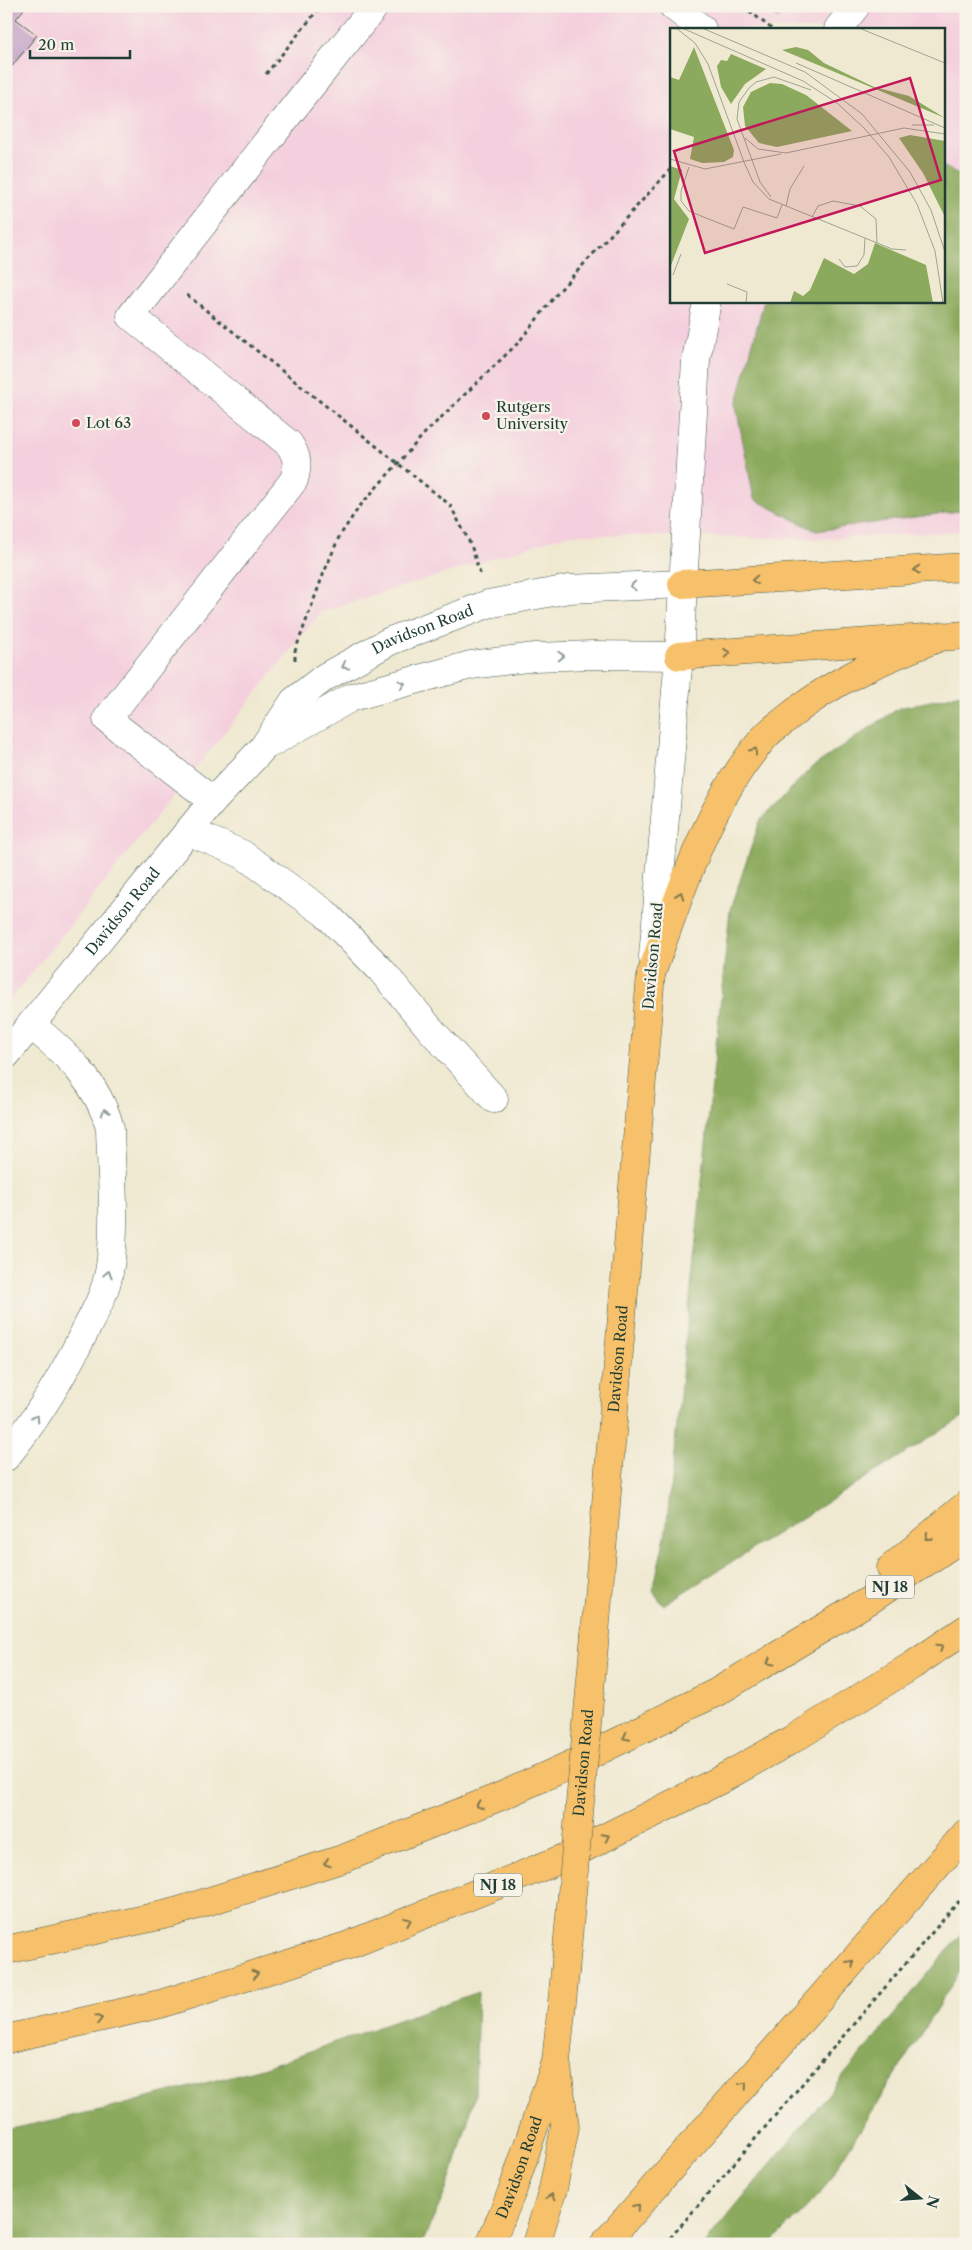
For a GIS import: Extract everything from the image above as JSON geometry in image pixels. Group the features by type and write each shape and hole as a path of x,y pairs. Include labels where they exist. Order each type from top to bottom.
{"main road":[{"path":"682,584 966,567"},
{"path":"679,656 954,635"},
{"path":"651,974 685,882 720,799 764,738 810,699 867,666 954,635"},
{"name":"Davidson Road","path":"490,2244 513,2190 556,2062 595,1634 651,974"},
{"path":"811,1635 966,1505"},
{"name":"NJ 18","path":"6,1950 172,1912 345,1858 499,1797 568,1766 717,1692 874,1598 966,1535"},
{"name":"NJ 18","path":"6,2039 160,2004 349,1944 564,1858 718,1781 793,1739 913,1665 966,1629"},
{"path":"604,2244 966,1833"},
{"name":"Davidson Road","path":"536,2244 553,2189 566,2127 556,2062"}],"street":[{"path":"213,800 106,719 294,480 297,467 296,454 289,444 131,316 375,6"},
{"path":"673,6 701,28"},
{"path":"839,28 856,6"},
{"name":"Davidson Road","path":"651,974 679,656 696,360 707,302"},
{"name":"Davidson Road","path":"6,1056 213,800 263,748 294,701 325,677 390,640 488,604 569,589 682,584"},
{"name":"Davidson Road","path":"263,748 352,697 471,665 535,657 679,656"},
{"path":"188,831 242,854 325,913 381,970 431,1030 494,1099"},
{"path":"6,1457 26,1433 57,1387 100,1303 109,1273 111,1249 110,1128 105,1108 95,1091 66,1054 31,1025"}],"path":[{"path":"266,74 321,6"},
{"path":"743,6 771,28"},
{"path":"294,669 295,651 322,575 339,537 359,507 396,463 518,343 560,290 670,170"},
{"path":"162,275 450,505 471,545 481,579"},
{"path":"665,2244 966,1893"}],"shaded area":[{"name":"Rutgers University","path":"6,6 966,6 966,531 817,539 570,534 321,612 6,1005"}],"green space":[{"path":"761,6 788,6 778,19"},
{"path":"944,167 966,179 966,510 816,531 754,499 736,406 764,302 944,302"},
{"path":"966,693 966,1415 663,1605 653,1591 666,1531 730,910 760,821 811,768 899,708"},
{"path":"966,1928 966,1962 820,2194 770,2244 704,2244"},
{"path":"478,1992 475,2096 451,2179 422,2244 6,2244 6,2130 115,2107 262,2068"}],"building":[{"path":"6,6 26,6 16,19 37,35 12,66 6,60"}],"place":[{"name":"Rutgers University","path":"486,416"},
{"name":"Lot 63","path":"76,423"}]}
